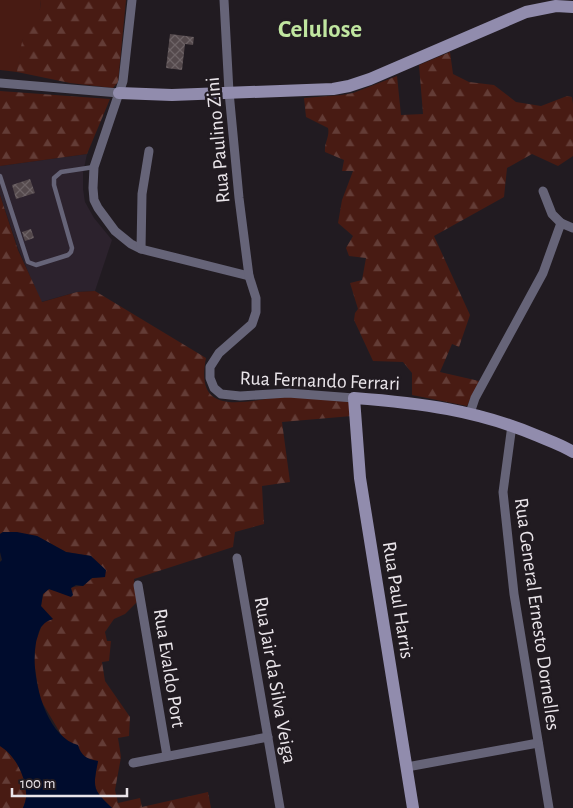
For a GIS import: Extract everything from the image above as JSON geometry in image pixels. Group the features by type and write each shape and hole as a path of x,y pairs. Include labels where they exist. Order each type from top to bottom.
{"street":[{"path":"132,0 123,81 94,167 92,188 94,200 121,237 131,244 249,276"},
{"name":"Rua Paulino Zini","path":"224,0 229,92 239,198 249,276"},
{"path":"0,83 119,93 172,95 326,89 349,86 370,79 526,12 556,6 573,7"},
{"path":"141,248 143,176 149,150"},
{"path":"544,191 552,214 561,223 573,228"},
{"path":"470,413 475,398 543,274 561,223"},
{"name":"Rua Fernando Ferrari","path":"249,276 256,298 256,312 252,324 218,352 210,367 210,378 214,388 221,394 240,396 288,393 416,402 470,413 512,425 573,452"},
{"name":"Rua Paul Harris","path":"354,398 360,478 413,808"},
{"name":"Rua General Ernesto Dornelles","path":"512,425 503,492 514,594 549,808"},
{"name":"Rua Jair da Silva Veiga","path":"237,558 280,808"},
{"name":"Rua Evaldo Port","path":"138,585 167,756"},
{"path":"133,763 268,737"},
{"path":"407,767 538,743"}],"lane":[{"path":"0,176 28,262 36,265 68,255 72,248 54,185 54,178 61,172 94,167"}],"shaded area":[{"path":"87,154 83,173 85,202 94,218 112,240 95,291 77,292 41,302 18,248 0,195 0,166"}],"green space":[{"path":"0,0 41,0 40,9 23,39 17,72 0,70"},
{"path":"41,0 126,0 118,82 113,88 70,83 17,72 26,29 34,14 40,9"},
{"path":"450,52 453,74 469,82 494,85 516,102 541,106 567,96 572,97 573,104 573,156 558,166 532,154 507,168 504,197 434,236 470,315 459,347 452,344 440,372 479,381 467,406 412,395 412,373 403,362 373,361 354,320 358,309 350,283 362,280 366,258 349,256 346,248 353,236 338,223 342,200 353,171 342,171 344,160 325,152 328,128 306,117 304,98 353,93 397,76 401,115 423,114 419,65"},
{"path":"0,91 110,99 87,154 0,166"},
{"path":"0,195 18,250 42,302 77,292 95,291 206,358 204,378 208,392 217,399 229,402 289,397 351,400 352,416 282,422 290,482 262,486 264,524 235,532 233,547 134,579 137,602 125,614 114,619 105,632 107,641 111,641 109,661 102,662 105,681 130,717 129,736 118,738 121,757 115,790 118,803 140,798 142,807 208,792 211,808 112,808 97,792 95,777 98,761 87,759 62,736 40,699 34,662 36,641 42,625 41,606 43,594 49,589 62,590 83,586 92,578 105,577 91,556 66,552 37,536 3,532 0,534"},
{"path":"0,746 15,760 24,779 26,800 23,808 0,808"}],"water":[{"path":"3,532 17,532 37,536 66,552 91,556 106,570 105,577 92,578 83,586 76,585 71,588 73,595 71,597 49,589 43,594 41,606 53,619 41,627 35,648 35,664 41,698 47,714 55,728 66,739 78,745 85,756 98,761 95,777 97,792 112,808 23,808 26,794 21,772 15,760 0,746 0,562 2,560 0,534"}],"building":[{"path":"170,34 194,37 193,45 185,44 182,70 166,68"},
{"path":"30,179 35,193 16,199 12,185"},
{"path":"31,229 34,238 25,241 22,232"}],"district":[{"name":"Celulose","path":"320,28"}]}
